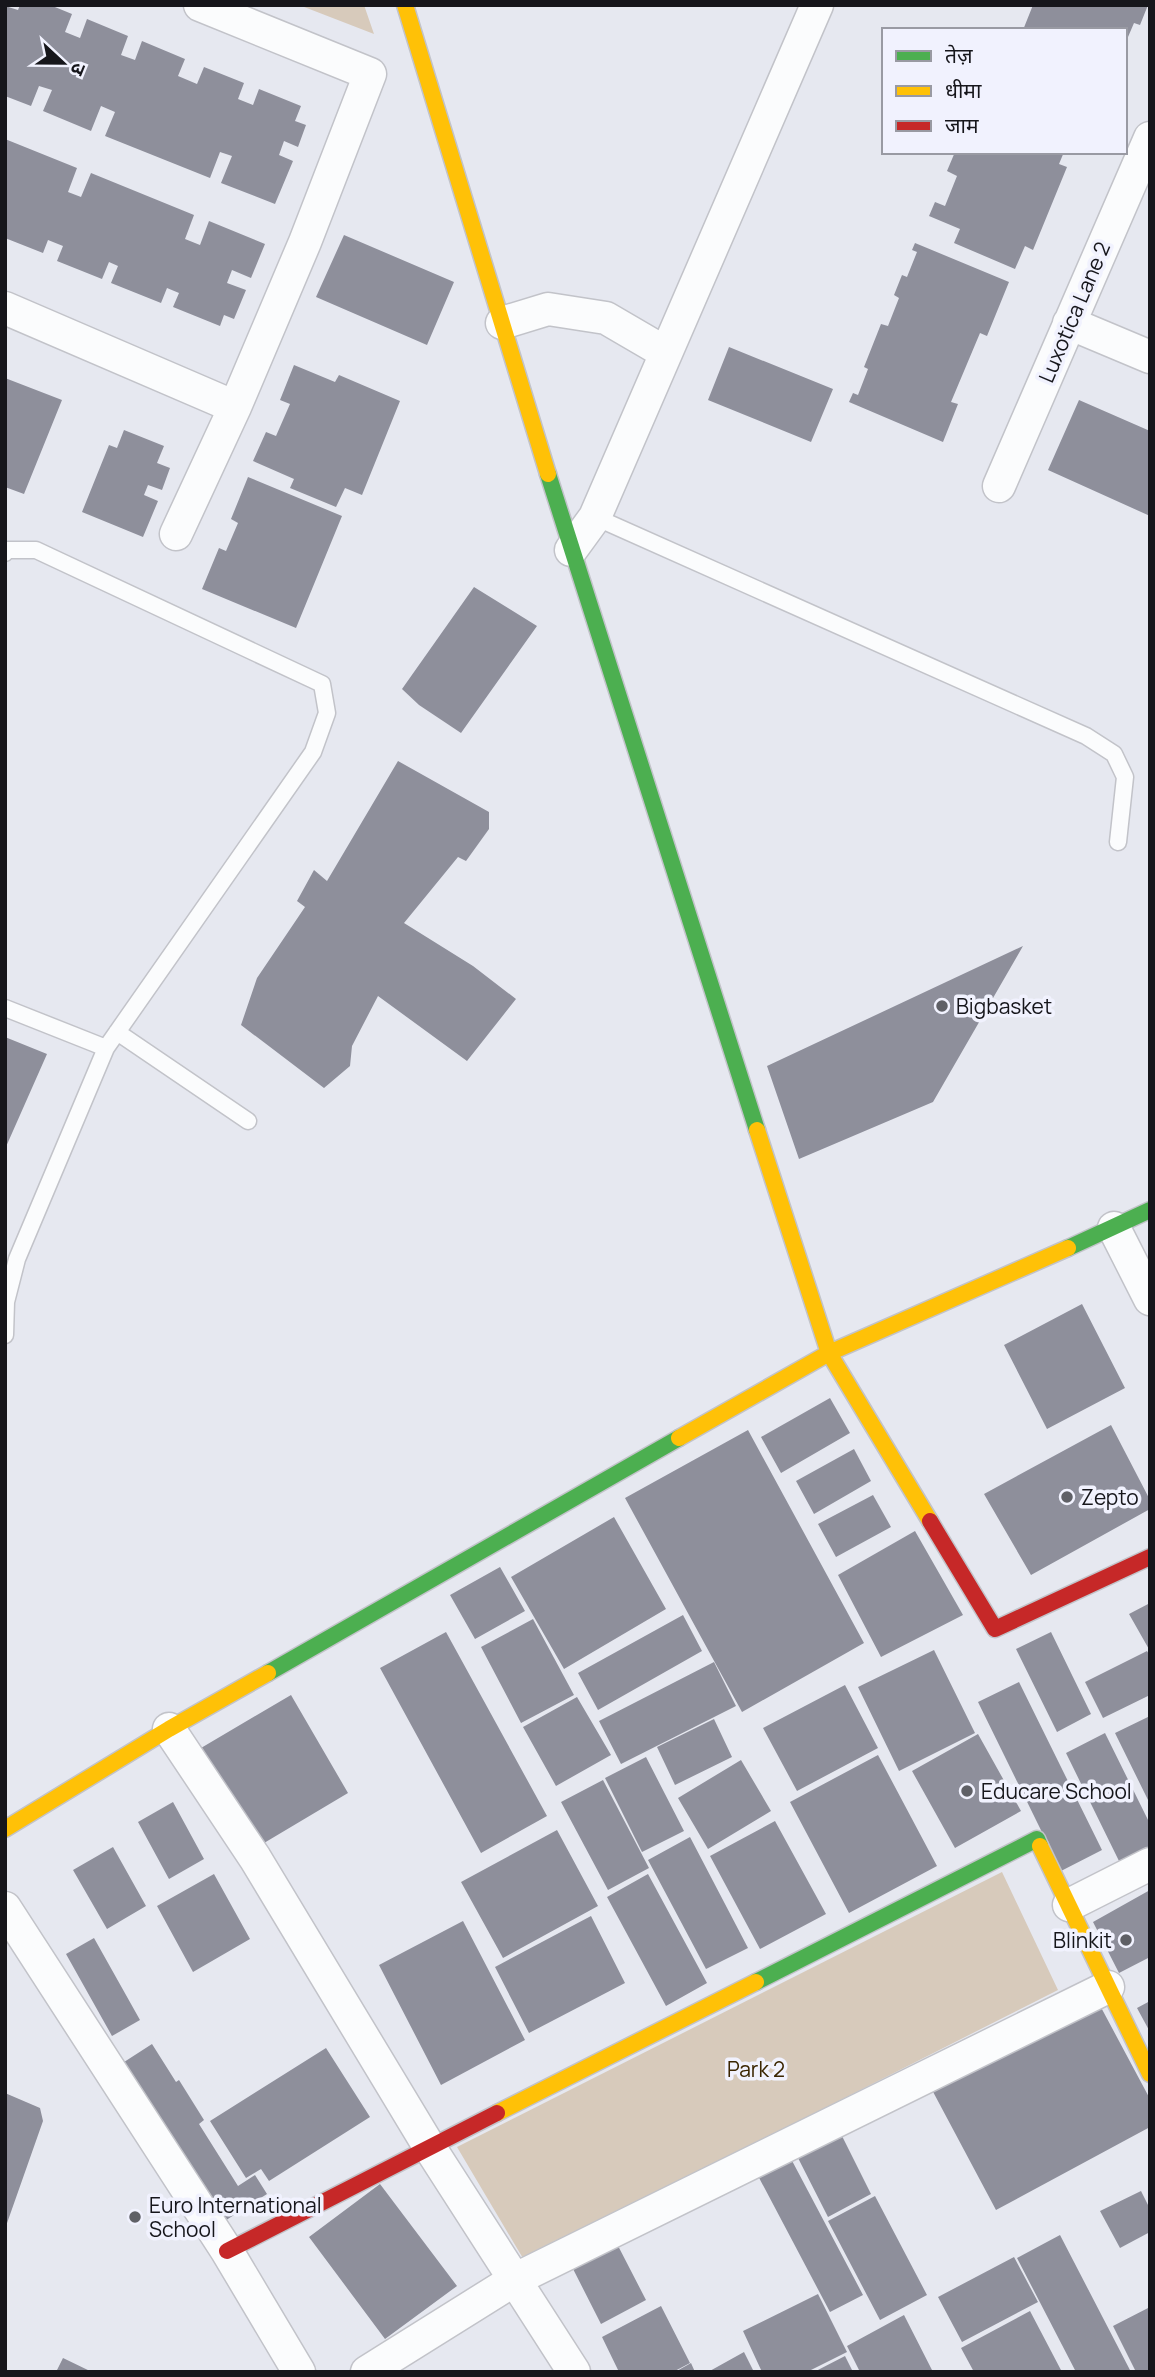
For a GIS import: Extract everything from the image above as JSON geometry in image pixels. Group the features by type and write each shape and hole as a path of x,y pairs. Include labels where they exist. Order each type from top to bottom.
{"street":[{"path":"176,534 235,407 305,242 370,74 200,5"},
{"path":"571,550 595,517 817,5"},
{"path":"406,6 571,550 829,1353 995,1629 1150,1557"},
{"name":"Luxotica Lane 2","path":"999,486 1150,138"},
{"path":"5,307 235,407"},
{"path":"502,323 548,309 606,318 666,354"},
{"path":"1069,323 1150,357"},
{"path":"5,1829 169,1729 829,1353 1150,1210"},
{"path":"1114,1228 1150,1299"},
{"path":"169,1729 256,1858 430,2148 575,2372"},
{"path":"228,2251 1037,1839 1150,2074"},
{"path":"1069,1905 1150,1864"},
{"path":"5,1908 228,2251 299,2372"},
{"path":"367,2372 514,2280 1108,1987"}],"lane":[{"path":"595,517 1086,736 1114,754 1125,777 1118,842"},
{"path":"5,553 7,550 36,550 322,684 327,713 313,752 106,1048 17,1258 6,1302 5,1335"},
{"path":"5,1008 106,1048"},
{"path":"117,1032 248,1121"}],"green space":[{"path":"299,5 364,5 374,34"},
{"name":"Park 2","path":"1002,1872 1058,1990 524,2260 457,2147"}],"building":[{"path":"20,5 50,5 72,14 65,32 80,38 87,19 128,36 121,55 135,60 142,41 185,59 178,76 197,84 204,67 244,83 238,99 253,105 259,89 301,106 295,121 306,125 298,147 284,141 279,155 293,161 275,204 221,183 232,156 220,152 210,178 105,136 115,112 101,106 91,131 43,111 52,90 39,86 31,106 5,96 5,6 18,10"},
{"path":"1033,5 1148,5 1140,25 1134,23 1127,39 1127,28 1024,28"},
{"path":"5,139 77,168 68,192 81,197 91,173 194,215 185,239 200,245 209,221 265,244 251,278 232,270 227,283 246,290 234,319 224,315 220,326 173,307 179,293 167,288 161,303 111,283 118,266 109,262 102,279 57,261 63,246 48,240 43,253 5,238"},
{"path":"954,154 1063,154 1059,164 1067,167 1033,250 1025,246 1015,269 954,243 960,229 929,216 935,202 945,206 957,176 947,171"},
{"path":"344,235 454,282 427,345 316,297"},
{"path":"915,243 1009,282 987,336 980,333 951,402 958,404 943,442 849,402 853,393 858,395 868,369 864,367 881,324 888,326 899,298 894,295 902,275 907,277 917,252 912,250"},
{"path":"729,347 833,389 811,442 708,400"},
{"path":"294,365 335,382 339,375 400,401 362,495 345,488 336,507 290,488 294,479 253,461 266,432 276,436 290,404 280,400"},
{"path":"5,378 62,400 24,494 5,487"},
{"path":"1079,400 1150,431 1150,516 1048,470"},
{"path":"124,430 164,446 157,463 170,468 162,490 148,485 144,495 158,501 143,537 82,512 109,445 117,448"},
{"path":"248,477 342,516 296,628 202,589 219,548 226,551 238,523 231,519"},
{"path":"474,587 537,626 461,733 419,705 402,689"},
{"path":"398,761 489,812 489,829 466,861 458,857 404,923 473,966 516,999 467,1061 378,996 352,1046 350,1066 324,1088 241,1025 257,978 305,907 297,901 314,870 327,881"},
{"name":"Bigbasket","path":"1023,946 933,1102 799,1159 767,1066"},
{"path":"5,1037 47,1054 5,1149"},
{"path":"1082,1304 1125,1388 1047,1429 1004,1345"},
{"path":"830,1398 850,1433 781,1473 761,1437"},
{"name":"Zepto","path":"1111,1425 1150,1500 1150,1509 1031,1575 984,1494"},
{"path":"748,1430 864,1643 742,1712 625,1498"},
{"path":"854,1449 871,1481 814,1514 796,1481"},
{"path":"873,1495 891,1527 836,1557 818,1524"},
{"path":"614,1517 666,1609 564,1669 511,1577"},
{"path":"915,1531 963,1615 881,1657 838,1575"},
{"path":"500,1567 525,1611 475,1639 450,1595"},
{"path":"1150,1603 1150,1651 1129,1614"},
{"path":"683,1615 702,1651 598,1710 578,1673"},
{"path":"533,1619 574,1695 521,1723 481,1647"},
{"path":"446,1632 547,1816 481,1853 380,1668"},
{"path":"1051,1632 1091,1714 1057,1732 1016,1649"},
{"path":"934,1650 975,1733 899,1771 858,1687"},
{"path":"1147,1651 1150,1656 1150,1695 1103,1718 1085,1682"},
{"path":"714,1662 736,1706 621,1764 599,1721"},
{"path":"1019,1682 1102,1850 1061,1871 978,1702"},
{"path":"845,1685 878,1748 797,1791 763,1728"},
{"path":"291,1695 348,1793 259,1846 201,1748"},
{"path":"577,1697 611,1755 556,1786 523,1727"},
{"path":"1150,1716 1150,1804 1115,1733"},
{"path":"714,1719 732,1757 675,1785 657,1747"},
{"path":"1105,1733 1150,1824 1150,1846 1119,1861 1066,1753"},
{"name":"Educare School","path":"978,1734 1021,1811 955,1848 912,1771"},
{"path":"878,1755 937,1866 849,1913 790,1802"},
{"path":"646,1757 684,1831 642,1852 605,1778"},
{"path":"741,1760 771,1811 708,1849 678,1798"},
{"path":"603,1780 649,1868 608,1890 561,1802"},
{"path":"173,1802 204,1859 169,1879 138,1822"},
{"path":"775,1821 826,1914 760,1949 710,1856"},
{"path":"557,1830 598,1906 503,1958 461,1882"},
{"path":"690,1837 748,1948 706,1969 648,1860"},
{"path":"113,1847 146,1906 107,1929 73,1870"},
{"path":"214,1874 250,1939 193,1972 157,1906"},
{"path":"648,1874 707,1983 666,2006 607,1897"},
{"name":"Blinkit","path":"1150,1890 1150,1957 1119,1973 1093,1922"},
{"path":"591,1916 625,1983 529,2033 495,1967"},
{"path":"463,1921 525,2040 441,2085 379,1965"},
{"path":"94,1938 140,2020 112,2036 66,1954"},
{"path":"1096,1998 1150,2099 1150,2127 996,2210 931,2088"},
{"path":"1150,2001 1150,2032 1137,2008"},
{"path":"152,2044 204,2120 199,2124 238,2186 255,2175 267,2194 220,2224 121,2064"},
{"path":"326,2048 370,2117 269,2181 261,2169 246,2178 210,2121"},
{"path":"5,2093 40,2108 43,2121 6,2226"},
{"path":"840,2132 871,2194 828,2217 796,2154"},
{"path":"789,2155 863,2295 830,2312 756,2172"},
{"path":"380,2184 457,2286 385,2339 309,2237"},
{"path":"1141,2191 1150,2209 1150,2232 1120,2248 1100,2211"},
{"path":"875,2196 927,2295 880,2320 828,2221"},
{"path":"1060,2235 1131,2372 1076,2372 1017,2258"},
{"path":"614,2238 646,2300 601,2324 569,2261"},
{"path":"1014,2257 1038,2302 962,2342 938,2297"},
{"path":"818,2294 847,2352 807,2372 762,2372 743,2331"},
{"path":"661,2306 690,2363 673,2372 619,2372 602,2337"},
{"path":"1150,2307 1150,2372 1136,2372 1113,2326"},
{"path":"1030,2311 1062,2372 974,2372 961,2348"},
{"path":"904,2315 933,2372 860,2372 847,2346"},
{"path":"744,2352 754,2372 708,2372"},
{"path":"845,2356 853,2372 814,2372"},
{"path":"63,2358 92,2372 56,2372"},
{"path":"691,2363 695,2372 675,2372"}],"traffic: fast":[{"path":"548,474 757,1130"},
{"path":"1068,1248 1150,1210"},
{"path":"268,1673 679,1438"},
{"path":"756,1982 1037,1839 1040,1846"}],"traffic: slow":[{"path":"405,5 548,474"},
{"path":"757,1130 829,1353 930,1521"},
{"path":"679,1438 829,1353 1068,1248"},
{"path":"5,1829 169,1729 268,1673"},
{"path":"1040,1846 1150,2074"},
{"path":"497,2113 756,1982"}],"traffic: jam":[{"path":"930,1521 995,1629 1150,1557"},
{"path":"227,2251 497,2113"}],"place":[{"name":"Bigbasket","path":"942,1006"},
{"name":"Zepto","path":"1067,1497"},
{"name":"Educare School","path":"967,1791"},
{"name":"Blinkit","path":"1126,1940"},
{"name":"Euro International School","path":"135,2217"}]}
